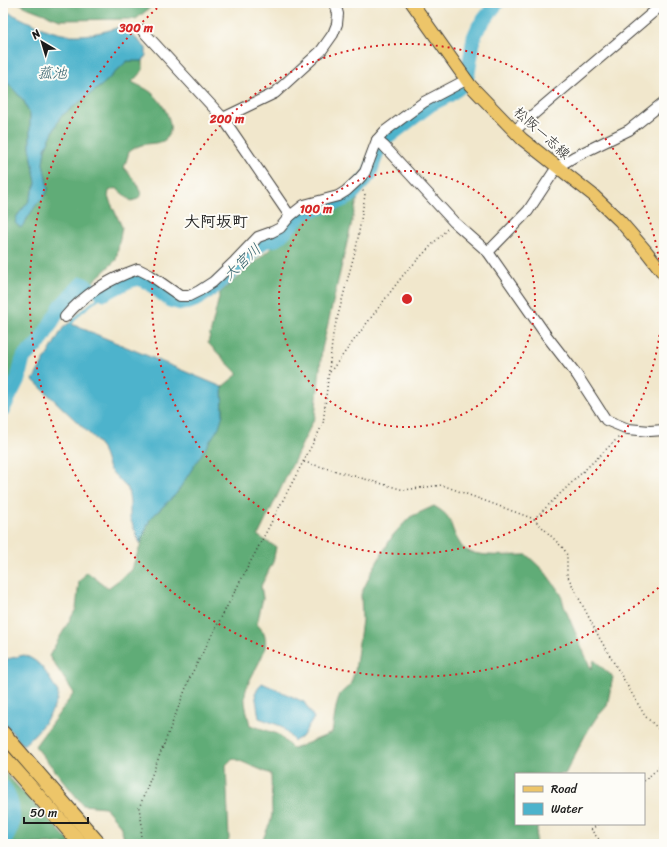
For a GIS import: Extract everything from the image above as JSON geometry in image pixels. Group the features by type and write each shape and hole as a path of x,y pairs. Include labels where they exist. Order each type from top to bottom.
{"highway":[{"path":"3,733 99,844"},
{"path":"6,760 82,844"}],"main road":[{"name":"松阪一志線","path":"412,3 463,80 514,131 620,221 664,274"}],"street":[{"path":"223,118 276,93 322,51 334,34 337,24 338,14 335,3"},
{"path":"514,131 664,4"},
{"path":"142,30 223,118 290,216"},
{"path":"65,317 97,287 123,274 138,269 150,275 180,296 189,296 199,291 223,273 258,237 276,230 300,207 338,196 360,183 385,131 424,102 443,93 463,80"},
{"path":"488,252 528,210 556,167 629,130 664,102"},
{"path":"379,142 454,222 488,252 546,335 577,375 606,420 628,429 650,431 664,430"}],"path":[{"path":"140,844 142,825 140,808 191,675 323,424 333,334 357,244 364,195 360,183"},
{"path":"329,374 404,274 454,222"},
{"path":"534,519 628,429"},
{"path":"304,462 404,490 442,485 486,503 534,519 564,549 567,555 567,575 600,639 645,716 664,734"},
{"path":"645,781 664,763"},
{"path":"597,825 591,830 603,844"}],"green space":[{"path":"19,3 156,3 136,19 60,20"},
{"path":"127,61 143,61 143,70 132,82 150,91 160,102 169,121 169,134 163,141 142,145 129,152 124,168 136,182 141,194 138,199 131,201 116,188 109,191 108,197 122,227 116,260 42,331 21,359 3,395 3,80 6,81 24,101 30,115 30,147 36,183 29,201 17,216 21,227 36,205 45,196 48,189 43,163 45,149 60,117 102,85"},
{"path":"358,196 322,349 315,417 258,536 276,547 273,562 261,586 263,598 257,624 264,634 266,641 265,648 250,680 245,695 250,725 278,734 293,749 332,733 336,707 340,694 350,685 355,671 362,620 361,594 373,569 393,535 410,517 434,506 447,516 460,544 468,551 484,555 527,555 545,572 561,594 564,606 591,669 594,660 613,677 607,706 596,718 587,732 566,773 515,773 515,825 538,825 535,844 261,844 271,820 272,813 271,774 233,758 226,765 229,840 226,844 126,844 120,825 105,807 83,805 35,746 74,693 49,656 76,609 79,582 87,572 108,588 131,571 150,519 176,494 223,414 222,387 238,374 208,343 220,293 310,214"},
{"path":"3,771 72,844 3,844"}],"water":[{"name":"菰池","path":"3,10 41,27 62,34 89,34 123,26 146,48 146,55 143,61 127,61 102,85 60,117 45,149 43,163 48,189 45,196 36,205 21,228 15,223 17,216 29,201 36,183 30,147 30,115 24,101 6,81 3,80"},
{"path":"69,323 222,387 223,414 219,427 176,494 150,519 140,544 130,518 128,489 109,469 102,448 94,438 33,380 63,328"},
{"path":"24,655 36,661 40,665 58,692 55,706 51,713 34,735 23,745 3,722 3,660"},
{"path":"262,683 304,702 314,718 302,737 294,741 281,726 259,718 255,693"}],"waterway":[{"name":"大宮川","path":"100,291 105,293 128,281 139,278 152,285 170,300 181,303 197,299 217,285 264,241 276,239 281,235 304,212 327,206 349,197 369,175 377,152 384,140 431,104 449,95 460,87 468,73 474,37 479,26 497,3"},
{"name":"大宮川","path":"3,409 18,379 24,357 40,342 61,306 82,284 89,288"},
{"path":"70,325 81,312 105,293"},
{"name":"大宮川","path":"3,787 9,797 13,816 11,829 3,843"}],"district":[{"name":"大阿坂町","path":"216,221"}]}
